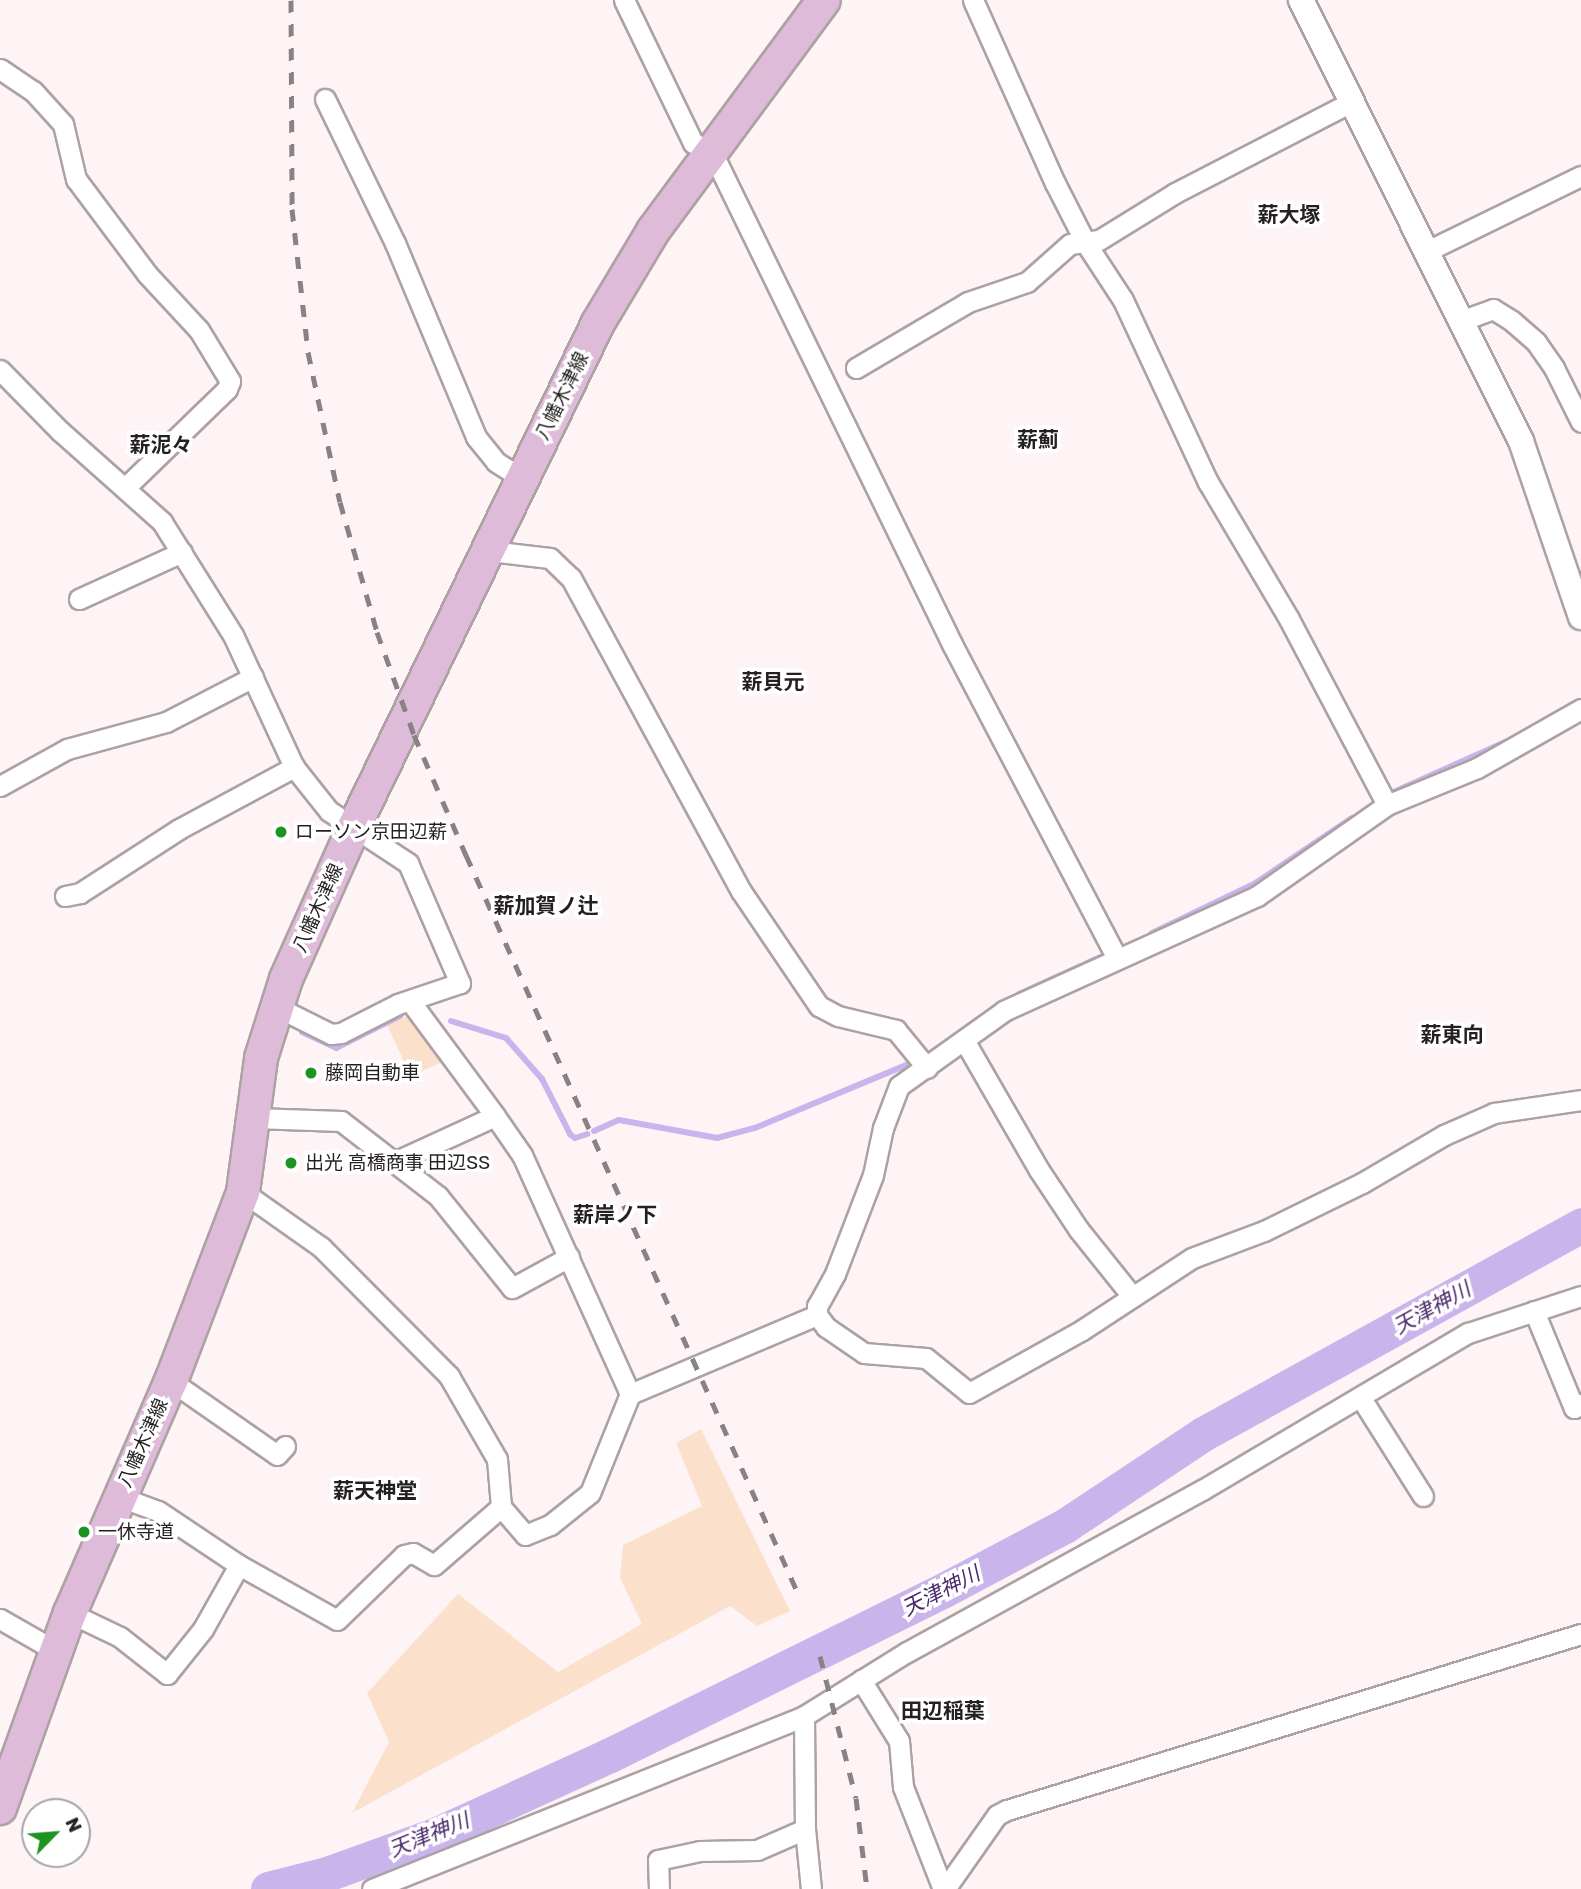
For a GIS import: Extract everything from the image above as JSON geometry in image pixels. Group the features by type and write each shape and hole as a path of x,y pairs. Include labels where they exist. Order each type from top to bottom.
{"main road":[{"name":"八幡木津線","path":"0,1808 70,1613 171,1381 243,1192 261,1058 277,1007 353,829 490,551 522,478 598,323 653,231 824,0"}],"street":[{"path":"624,0 693,143 711,150 951,644 1114,952"},
{"path":"973,0 1085,242 1123,300 1208,482 1289,619 1384,799"},
{"path":"1301,0 1429,250 1521,441 1581,617"},
{"path":"0,69 33,91 63,124 76,179 147,274 199,330 230,381 227,389 125,488"},
{"path":"325,99 395,243 476,437 496,462 522,478"},
{"path":"856,368 968,302 1027,282 1070,244 1099,240 1175,194 1353,102"},
{"path":"1429,250 1581,176"},
{"path":"1463,320 1493,309 1512,321 1554,368 1581,422"},
{"path":"0,370 162,522 233,635 294,767 329,811 408,863 460,983 331,1034 277,1007"},
{"path":"490,551 550,558 572,578 741,891 812,995 820,1006 838,1016 896,1030 923,1062"},
{"path":"79,599 182,552"},
{"path":"0,786 67,749 166,722 253,677"},
{"path":"1581,709 1476,768 1384,799 1257,896 1114,952 1004,1011 964,1040 923,1062 899,1086 891,1101 873,1175 835,1274 817,1306 817,1315 826,1327 864,1353 926,1358 969,1393 1082,1330 1131,1295 1192,1258 1313,1207 1444,1135 1494,1112 1581,1100"},
{"path":"65,897 80,894 179,829 294,767"},
{"path":"410,1001 522,1155 630,1394"},
{"path":"964,1040 1039,1170 1079,1230 1131,1295"},
{"path":"394,1161 495,1116"},
{"path":"254,1118 341,1121 438,1196 512,1288 569,1256"},
{"path":"243,1192 321,1247 449,1376 497,1459 500,1507 525,1535 550,1525 590,1493 630,1394 817,1315"},
{"path":"372,1889 804,1716 861,1680 1361,1398 1468,1333 1581,1296"},
{"path":"1534,1311 1574,1408 1581,1404"},
{"path":"171,1381 277,1455 285,1446"},
{"path":"1361,1398 1423,1496"},
{"path":"120,1497 158,1511 239,1565 337,1620 404,1555 413,1553 434,1565 500,1507"},
{"path":"70,1613 120,1637 167,1674 202,1629 239,1565"},
{"path":"0,1619 56,1651"},
{"path":"944,1889 997,1815 1007,1810 1581,1634"},
{"path":"861,1680 899,1741 903,1787 944,1889"},
{"path":"804,1716 805,1829 811,1889"},
{"path":"659,1889 657,1860 700,1852 757,1850 805,1829"}],"shaded area":[{"path":"407,1016 421,1023 447,1060 411,1076 387,1025"},
{"path":"701,1429 790,1611 757,1626 730,1606 352,1813 389,1742 367,1693 458,1594 558,1672 642,1624 620,1578 623,1545 702,1506 676,1443"}],"waterway":[{"path":"1387,795 1505,742"},
{"path":"1152,933 1254,884 1352,818"},
{"path":"1019,994 1111,952"},
{"path":"302,1032 336,1048 400,1016"},
{"path":"451,1021 506,1038 542,1079 570,1134 575,1138 587,1134"},
{"path":"594,1131 619,1120 717,1138 755,1128 916,1061"},
{"name":"天津神川","path":"268,1889 327,1874 435,1835 610,1755 944,1590 1066,1525 1203,1434 1581,1225"}],"railway":[{"path":"291,0 292,209 308,352 340,502 377,632 414,735 466,855 800,1598"},
{"path":"820,1656 856,1798 867,1889"}],"place":[{"name":"ローソン京田辺薪","path":"281,832"},
{"name":"藤岡自動車","path":"311,1073"},
{"name":"出光 高橋商事 田辺SS","path":"291,1163"},
{"name":"一休寺道","path":"84,1532"}],"district":[{"name":"薪大塚","path":"1289,215"},
{"name":"薪薊","path":"1038,440"},
{"name":"薪泥々","path":"161,445"},
{"name":"薪貝元","path":"773,682"},
{"name":"薪加賀ノ辻","path":"546,906"},
{"name":"薪東向","path":"1452,1035"},
{"name":"薪岸ノ下","path":"615,1215"},
{"name":"薪天神堂","path":"375,1491"},
{"name":"田辺稲葉","path":"943,1711"}]}
